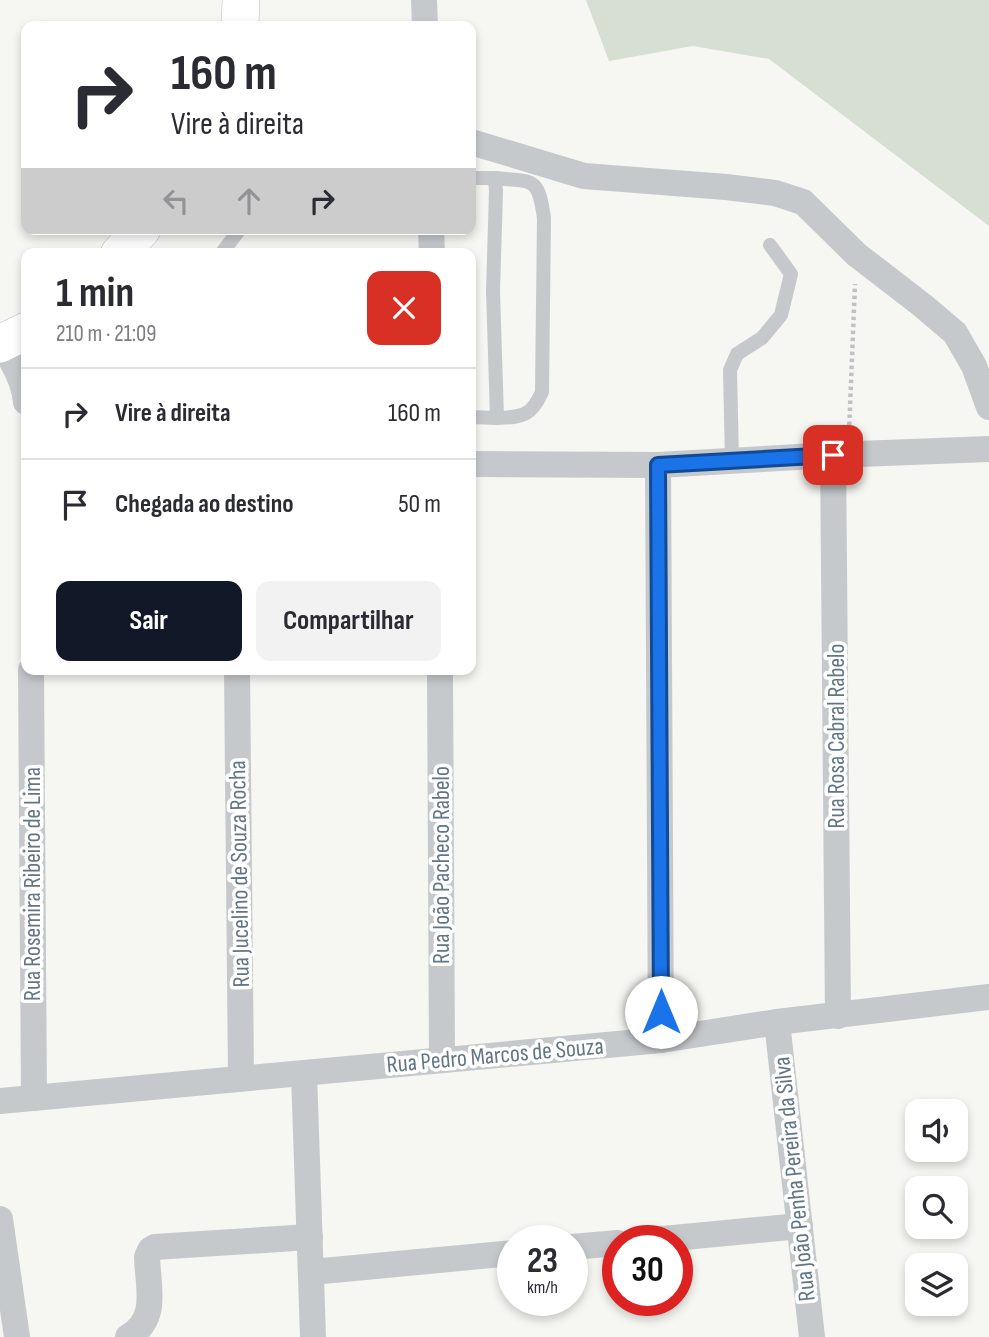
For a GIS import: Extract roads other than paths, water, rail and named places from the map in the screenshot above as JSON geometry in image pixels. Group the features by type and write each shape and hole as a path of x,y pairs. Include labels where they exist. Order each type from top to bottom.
{"main road":[{"path":"240,21 241,0"},
{"path":"125,248 136,235"}],"street":[{"path":"424,0 425,21"},
{"path":"476,144 584,176 775,193 803,202 857,255 955,333 974,366 989,407"},
{"path":"15,339 14,362 21,381"},
{"path":"476,464 658,465 841,454 989,449"},
{"name":"Rua Rosa Cabral Rabelo","path":"838,1016 841,454"},
{"path":"658,465 661,1040"},
{"name":"Rua Rosemira Ribeiro de Lima","path":"31,675 34,1098"},
{"name":"Rua Jucelino de Souza Rocha","path":"237,675 241,1078"},
{"name":"Rua João Pacheco Rabelo","path":"440,675 442,1060"},
{"name":"Rua Pedro Marcos de Souza","path":"0,1101 661,1040 777,1022 989,997"},
{"name":"Rua João Penha Pereira da Silva","path":"777,1022 812,1337"},
{"path":"304,1074 313,1337"},
{"path":"0,1219 17,1337"},
{"path":"693,1236 800,1226"},
{"path":"128,1337 138,1331 147,1320 150,1308 147,1257 155,1247 310,1237"},
{"path":"312,1272 497,1255"}],"lane":[{"path":"476,177 530,181 540,191 544,218 542,392 535,406 522,417 476,417"},
{"path":"495,178 496,418"},
{"path":"732,461 730,370 737,354 762,338 781,314 791,274 770,245"}]}
